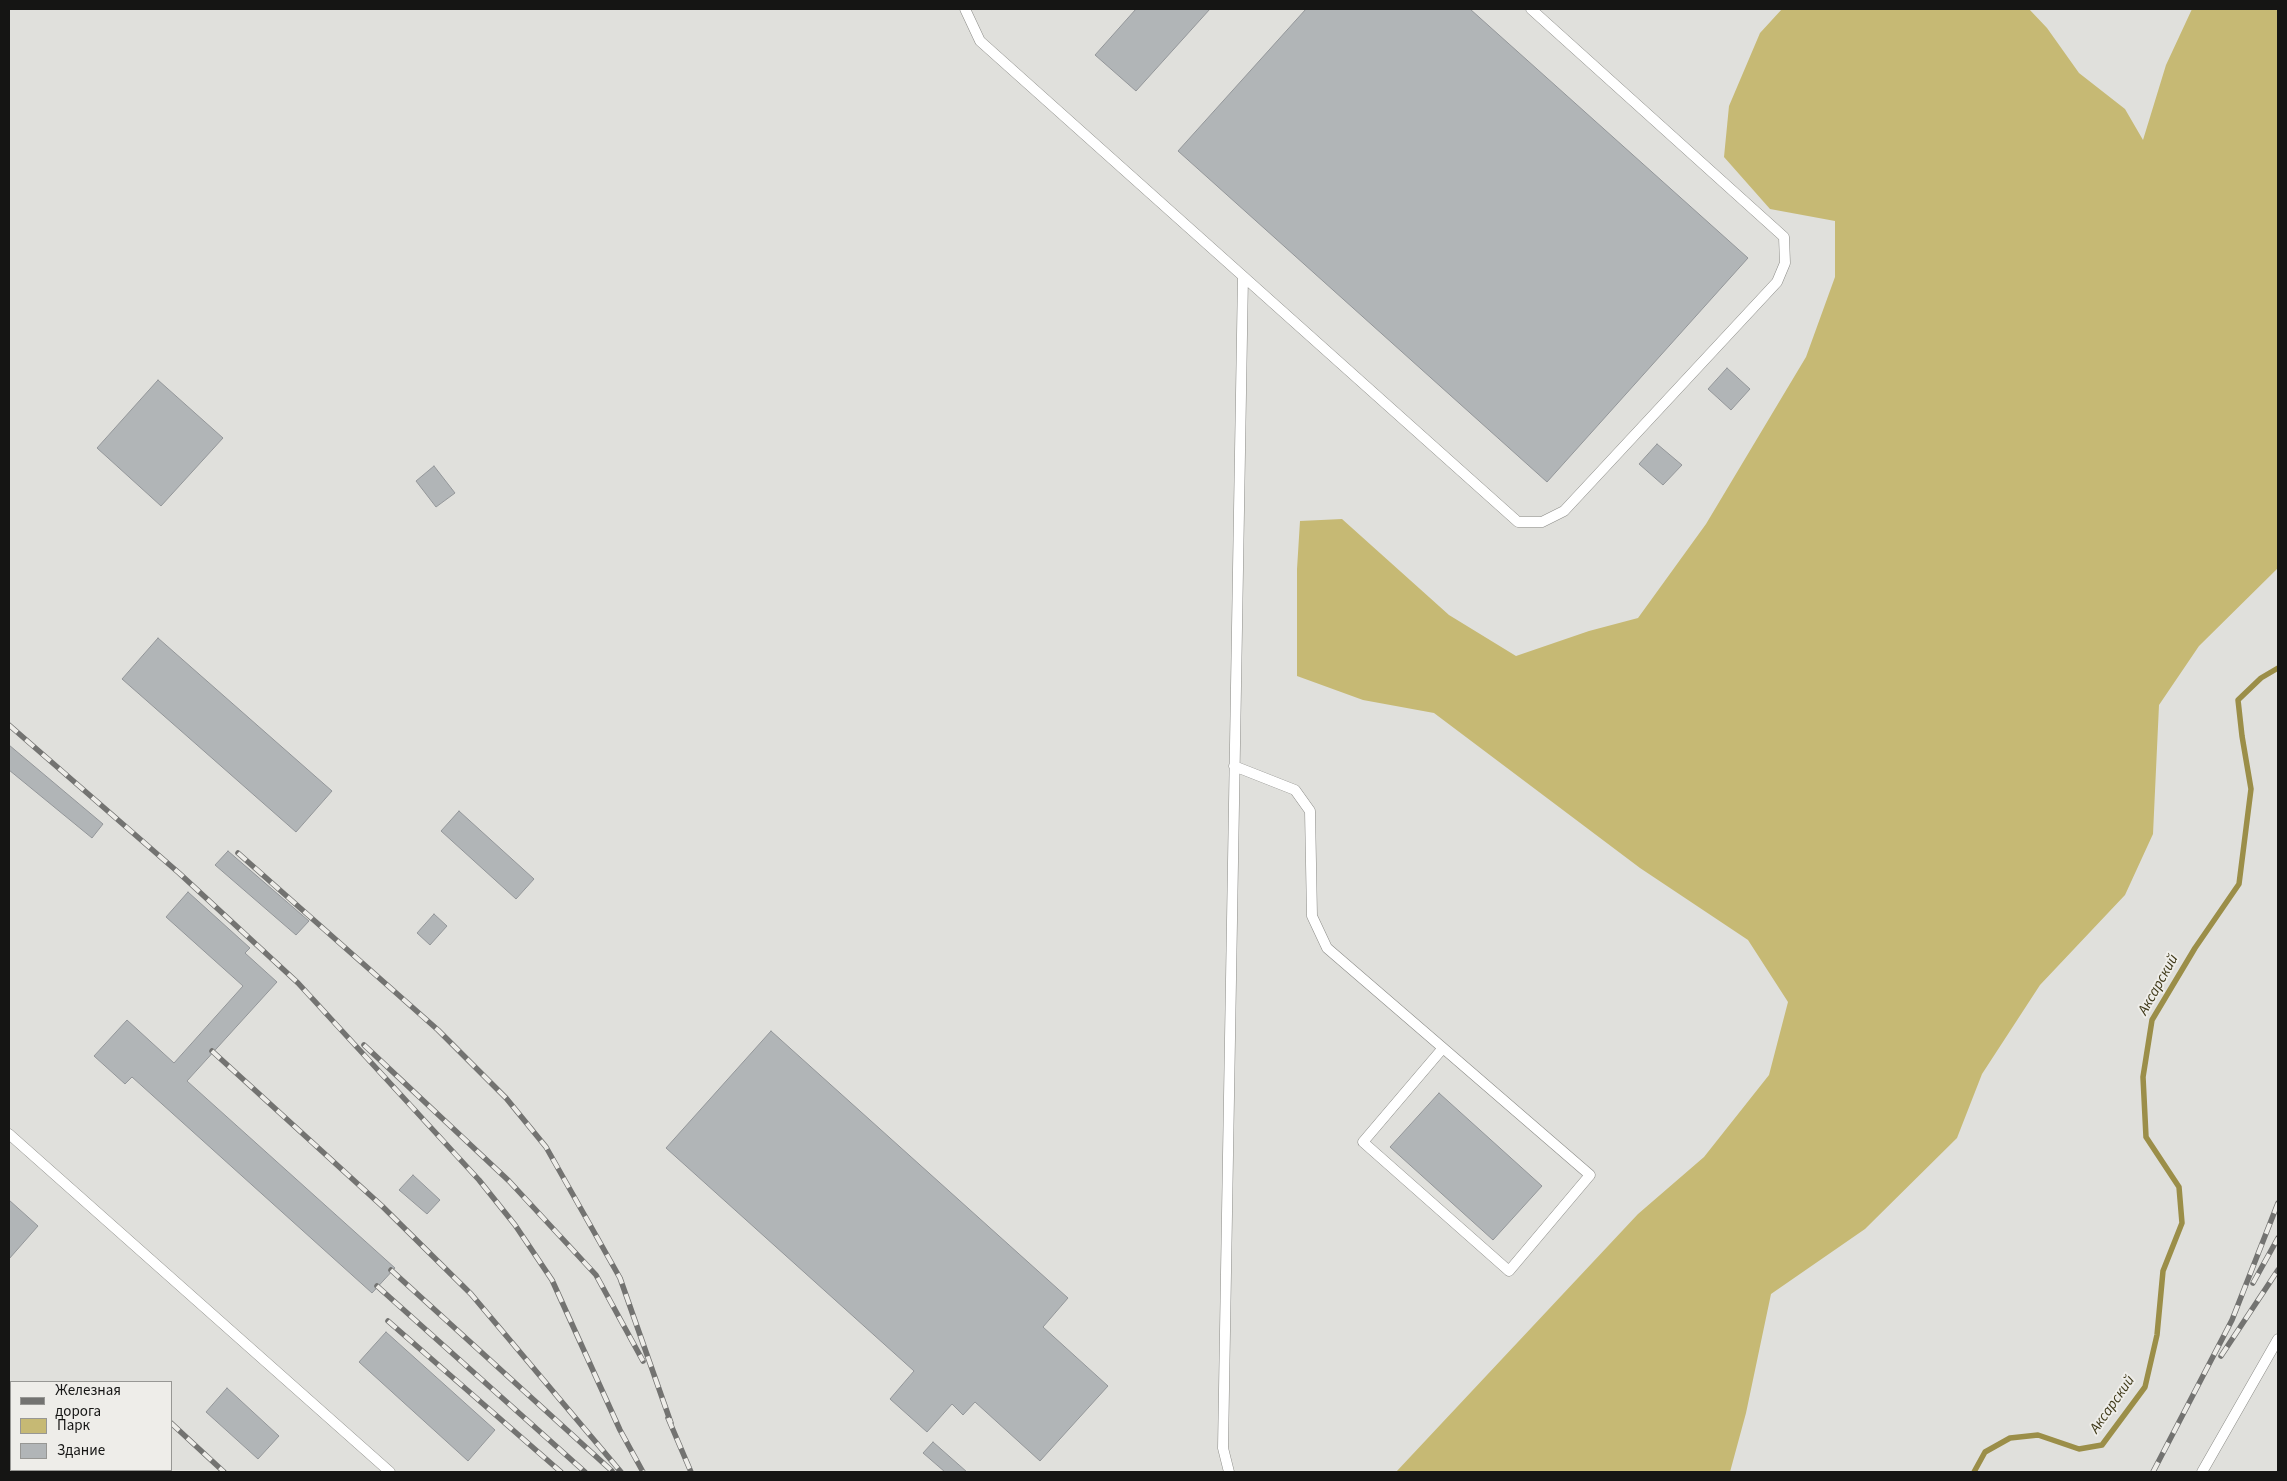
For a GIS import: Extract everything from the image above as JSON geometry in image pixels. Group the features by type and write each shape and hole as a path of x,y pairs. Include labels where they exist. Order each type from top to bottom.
{"lane":[{"path":"965,9 980,41 1518,522 1542,522 1564,512 1777,282 1785,263 1784,237 1531,9"},
{"path":"1229,1472 1223,1448 1243,276"},
{"path":"1234,766 1295,790 1310,811 1312,916 1327,948 1590,1175 1508,1271 1363,1142 1442,1048"},
{"path":"9,1134 390,1472"},
{"path":"2202,1472 2278,1339"}],"green space":[{"path":"1782,9 2029,9 2047,28 2079,73 2125,109 2143,140 2166,65 2192,9 2278,9 2278,568 2199,646 2159,705 2153,834 2125,895 2040,985 1982,1074 1957,1138 1865,1229 1771,1294 1746,1413 1730,1472 1396,1472 1638,1214 1704,1157 1769,1075 1788,1002 1748,940 1640,868 1434,713 1363,700 1297,676 1297,569 1300,521 1342,519 1449,615 1516,656 1589,631 1638,618 1706,524 1806,357 1835,277 1835,221 1770,209 1724,157 1729,106 1760,33"}],"building":[{"path":"1136,9 1210,9 1136,91 1095,55"},
{"path":"1306,9 1470,9 1748,258 1547,482 1178,151"},
{"path":"1727,368 1750,389 1731,410 1708,389"},
{"path":"158,380 223,438 161,506 97,448"},
{"path":"1657,444 1682,465 1663,485 1639,464"},
{"path":"434,466 455,493 436,507 416,481"},
{"path":"158,638 332,791 296,832 122,679"},
{"path":"9,745 103,824 92,838 9,770"},
{"path":"459,811 534,879 516,899 441,831"},
{"path":"228,851 309,921 296,935 215,865"},
{"path":"188,892 250,948 245,953 277,982 187,1081 395,1268 372,1293 132,1077 125,1084 94,1056 127,1020 174,1063 243,986 166,917"},
{"path":"434,914 447,926 430,945 417,933"},
{"path":"771,1031 1068,1298 1043,1327 1108,1386 1040,1461 975,1402 963,1415 952,1404 927,1432 890,1399 914,1371 666,1148"},
{"path":"1439,1093 1542,1186 1493,1240 1390,1147"},
{"path":"413,1175 440,1200 427,1214 399,1190"},
{"path":"9,1200 38,1226 9,1259"},
{"path":"386,1332 495,1430 468,1461 359,1362"},
{"path":"227,1388 279,1436 258,1459 206,1412"},
{"path":"933,1442 967,1472 945,1472 923,1453"}],"waterway":[{"name":"Аксарский","path":"1974,1472 1985,1452 2010,1438 2038,1435 2079,1449 2102,1445 2145,1387 2157,1335 2163,1271 2182,1223 2179,1187 2146,1137 2143,1077 2152,1020 2195,948 2239,884 2251,789 2238,700 2261,678 2278,668"}],"railway":[{"path":"9,725 179,873 298,983 479,1180 515,1225 552,1280 620,1430 643,1472"},
{"path":"238,853 438,1030 506,1098 546,1147 620,1278 671,1423"},
{"path":"364,1045 509,1181 596,1275 643,1361"},
{"path":"212,1051 382,1206 471,1294 621,1472"},
{"path":"2153,1472 2232,1320 2278,1203"},
{"path":"2253,1283 2278,1238"},
{"path":"391,1270 612,1471"},
{"path":"2221,1356 2278,1270"},
{"path":"377,1286 585,1472"},
{"path":"388,1321 561,1472"},
{"path":"668,1418 691,1472"},
{"path":"172,1424 224,1472"}]}
